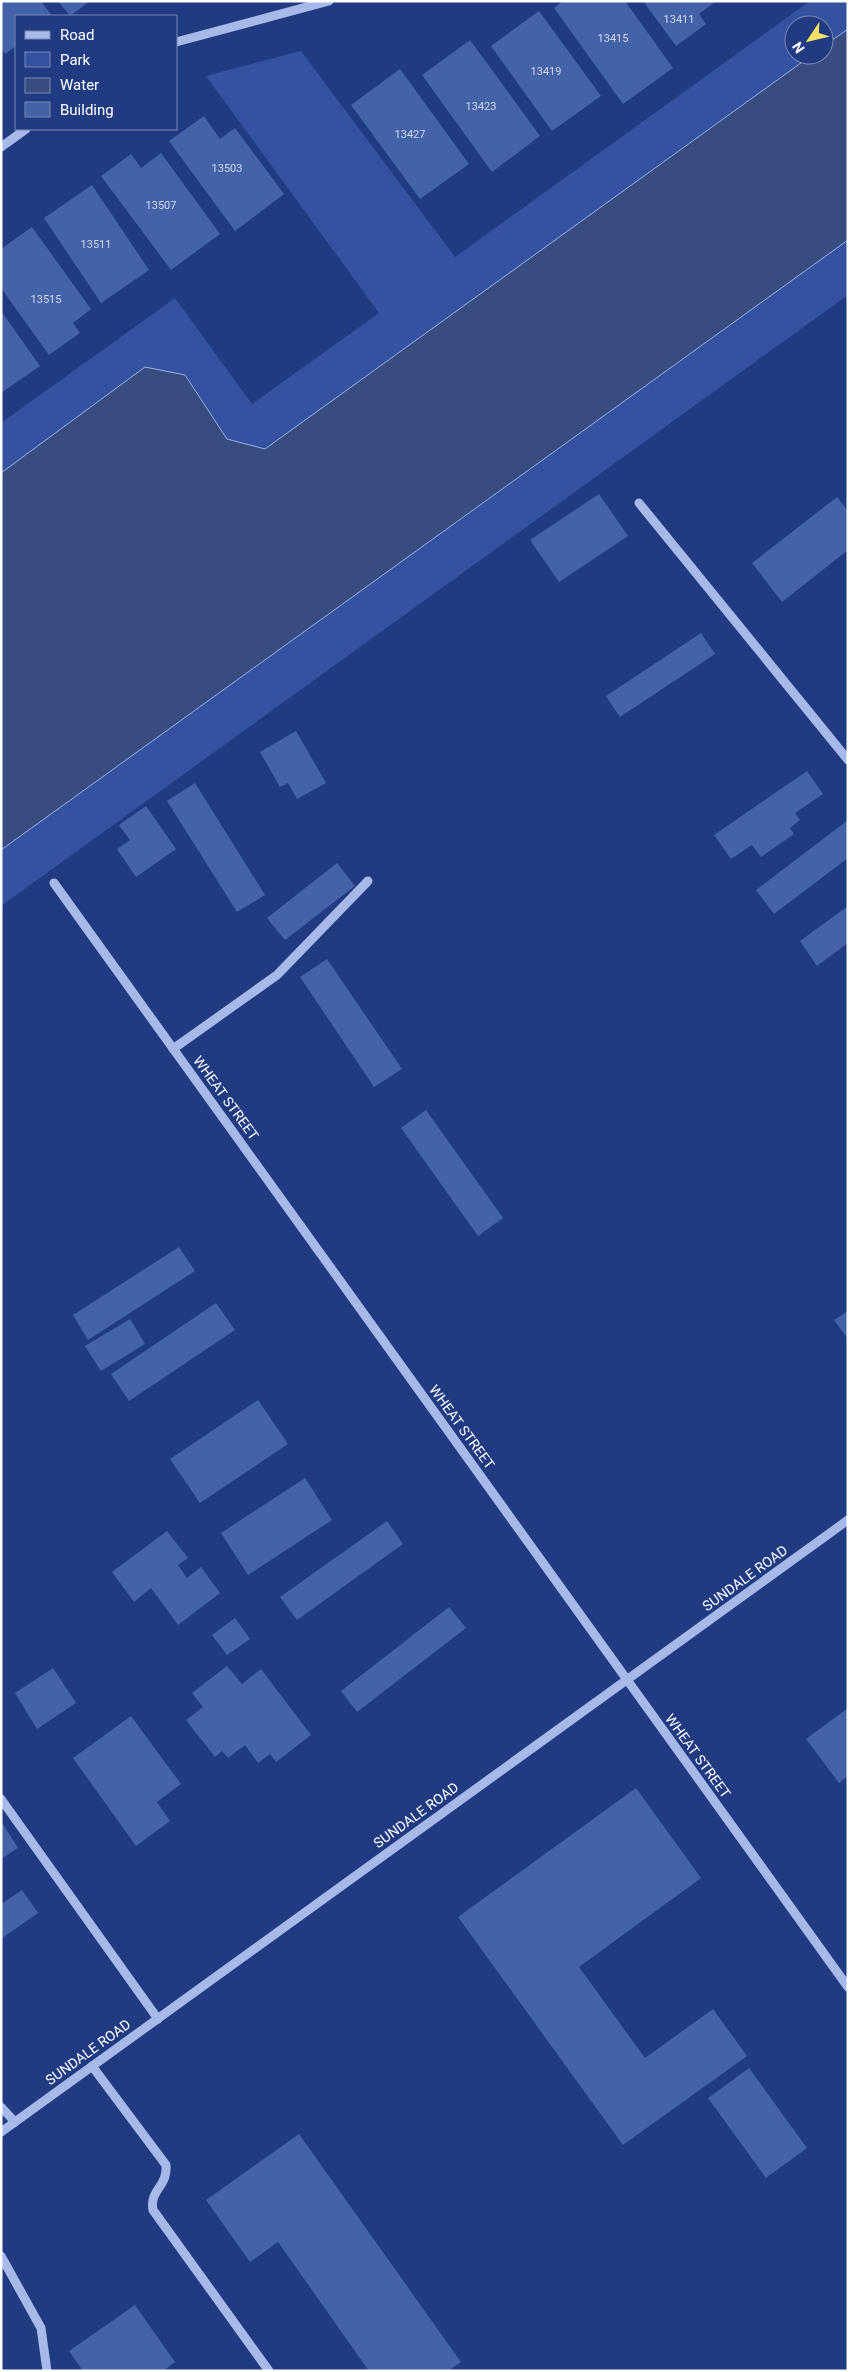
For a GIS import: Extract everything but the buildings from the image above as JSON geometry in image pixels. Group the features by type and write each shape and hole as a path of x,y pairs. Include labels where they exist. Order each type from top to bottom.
{"street":[{"path":"178,41 329,1"},
{"path":"1,147 25,130"},
{"path":"639,503 848,760"},
{"path":"173,1049 276,976 368,881"},
{"name":"WHEAT STREET","path":"54,883 848,1987"},
{"name":"SUNDALE ROAD","path":"1,2132 848,1520"},
{"path":"1,1799 158,2019"},
{"path":"92,2066 166,2165 164,2183 153,2196 153,2210 269,2371"},
{"path":"1,2107 15,2122"},
{"path":"1,2256 41,2328 47,2371"}],"green space":[{"path":"810,1 848,1 848,295 1,906 1,423 175,298 252,404 379,313 206,76 301,51 455,257 784,20 784,65 834,65 834,15 791,15"}],"water":[{"path":"848,29 848,240 1,850 1,473 145,367 185,375 227,439 265,449 798,65 834,65 834,39"}]}
